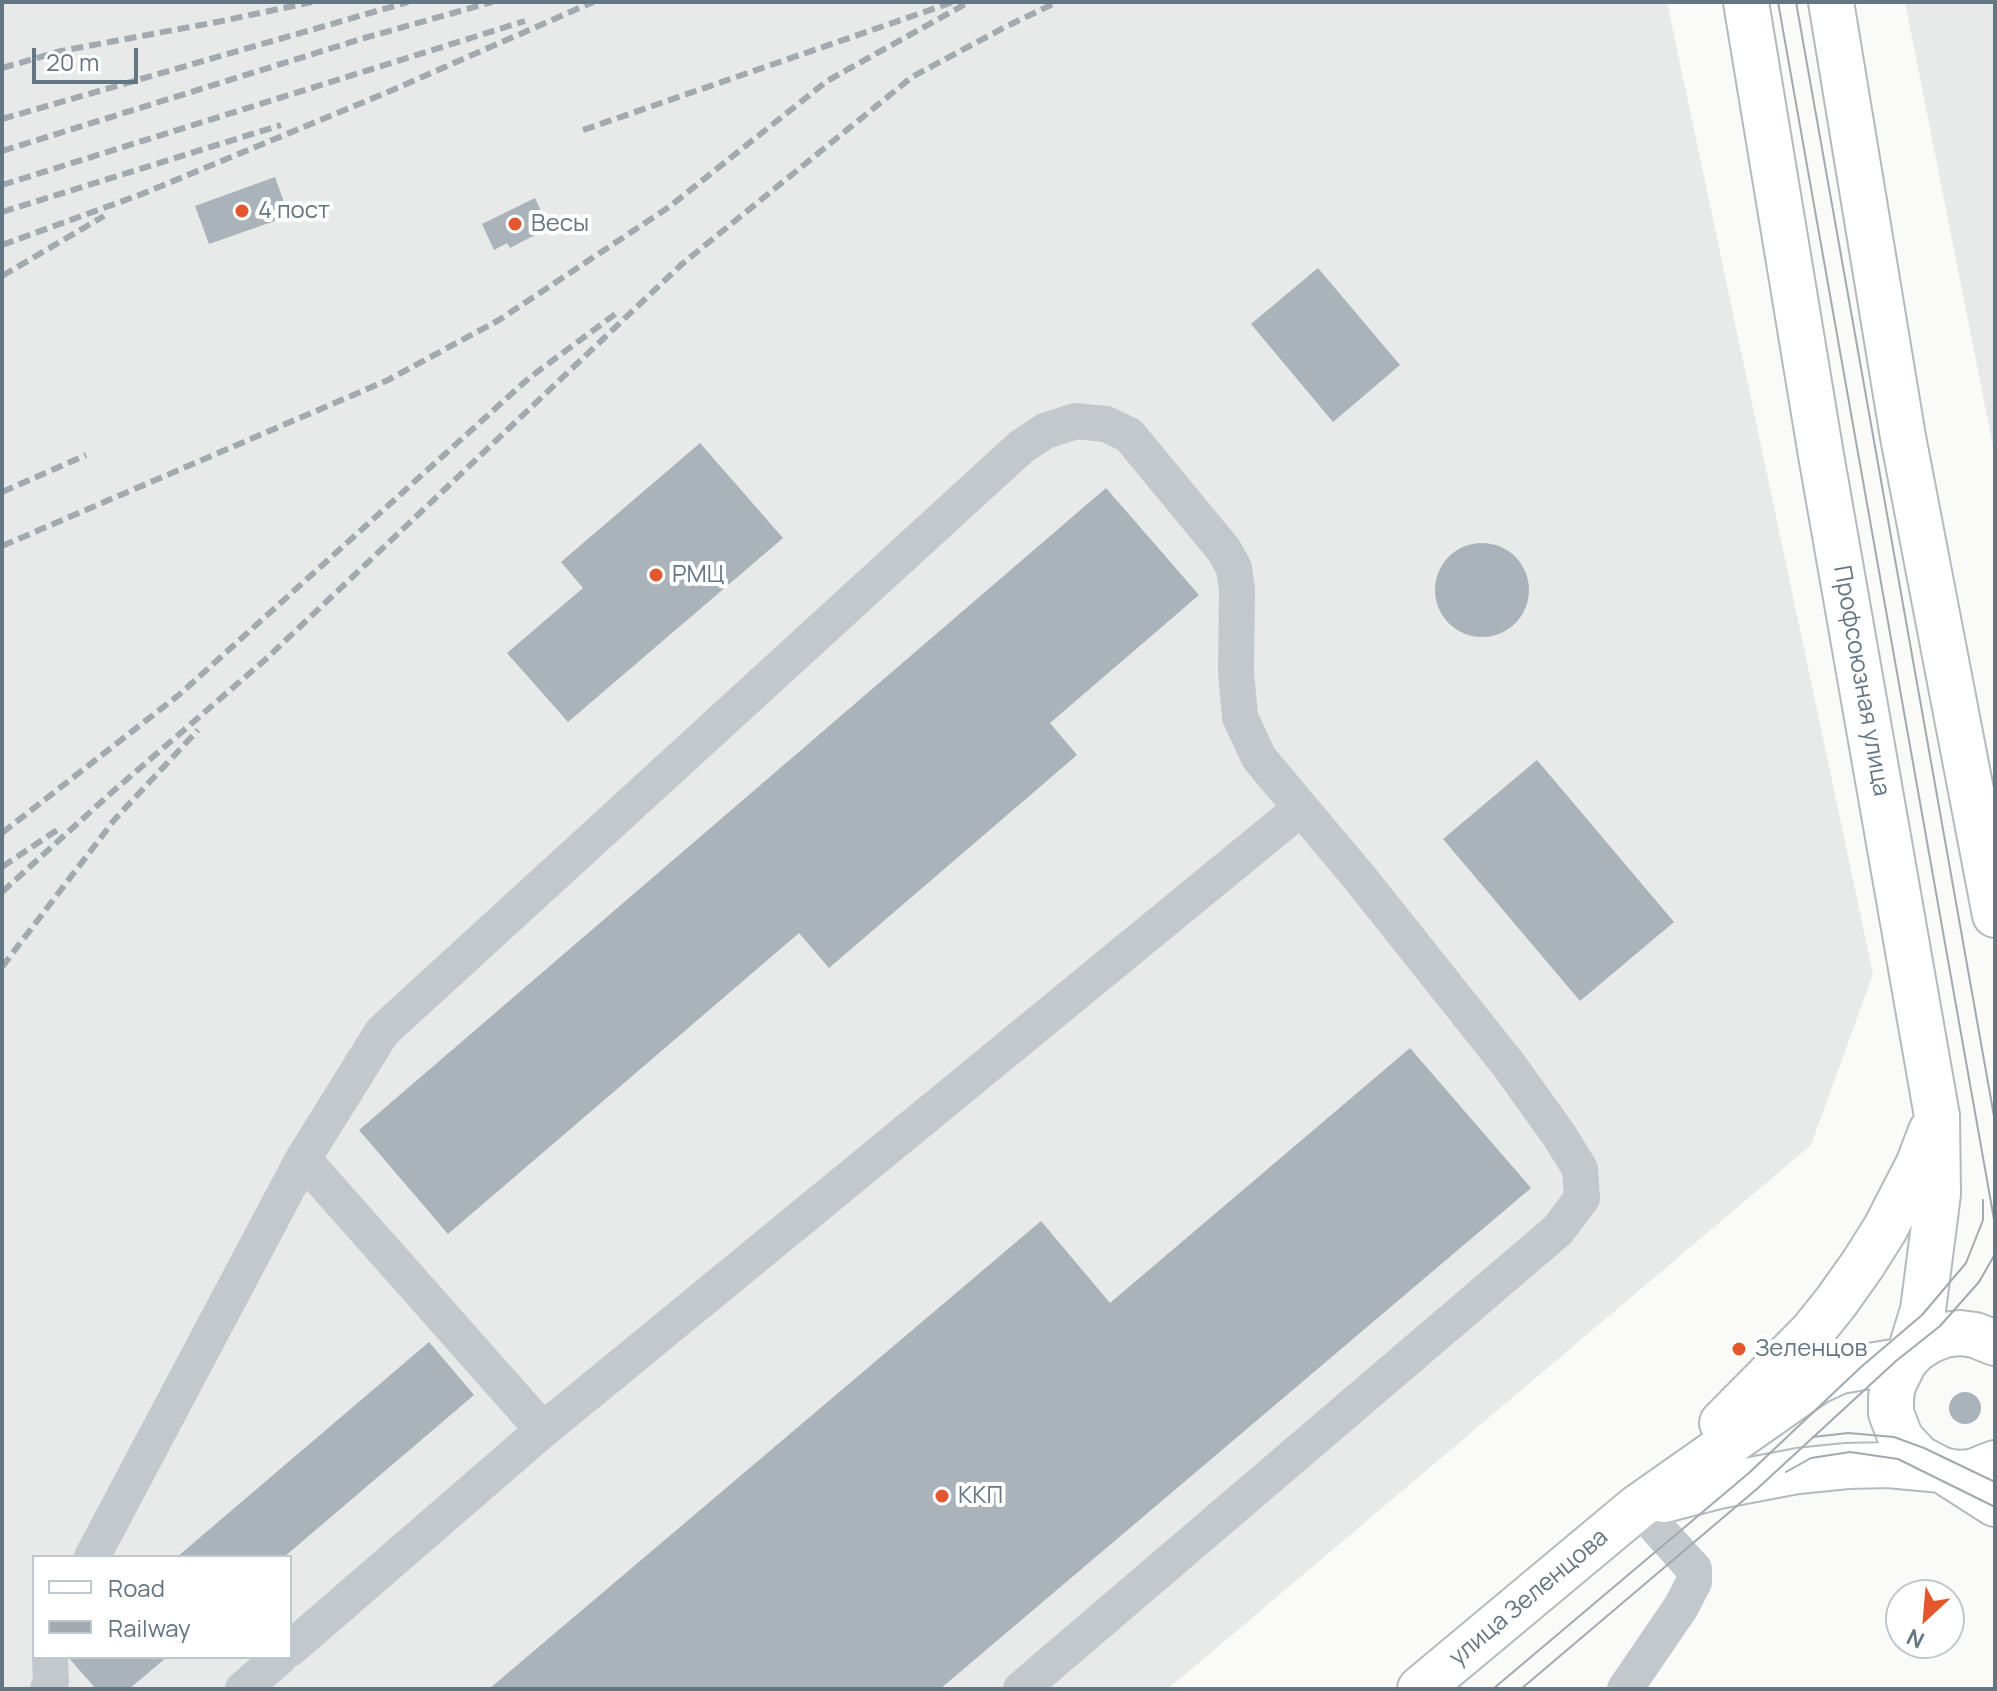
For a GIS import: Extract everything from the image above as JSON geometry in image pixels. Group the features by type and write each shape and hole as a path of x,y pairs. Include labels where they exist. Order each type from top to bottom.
{"main road":[{"name":"Профсоюзная улица","path":"1746,2 1821,455 1937,1116 1938,1194 1933,1242 1923,1310 1910,1355 1893,1385 1891,1398 1895,1425 1905,1445 1919,1458 1995,1504"},
{"path":"1831,2 1903,437 1995,915"},
{"path":"1638,1507 1812,1332 1836,1302 1890,1218 1918,1165 1937,1116"},
{"name":"улица Зеленцова","path":"1420,1689 1638,1507 1816,1382 1840,1371 1910,1355 1929,1341 1944,1335 1975,1335 1995,1343"},
{"name":"улица Зеленцова","path":"1638,1507 1719,1486 1798,1471 1888,1465 1958,1473 1972,1472 1995,1463"}],"lane":[{"path":"93,1555 303,1159 382,1032 1021,447 1045,431 1076,421 1106,424 1129,435 1230,559 1237,580 1236,672 1240,717 1259,758 1369,889 1508,1064 1580,1169 1582,1198 1558,1230 1021,1689"},
{"path":"292,1647 543,1430 1300,809"},
{"path":"303,1159 543,1430"},
{"path":"1625,1689 1681,1607 1694,1582 1694,1569 1638,1507"},
{"path":"243,1689 278,1659"}],"shaded area":[{"path":"2,2 1667,2 1873,974 1811,1145 1168,1689 2,1689"},
{"path":"1905,2 1995,2 1995,457"}],"building":[{"name":"4 пост","path":"275,177 289,216 209,244 195,206"},
{"name":"Весы","path":"535,198 547,224 535,230 537,234 510,248 507,243 494,250 482,224"},
{"path":"1318,268 1400,365 1333,422 1251,324"},
{"name":"РМЦ","path":"700,443 783,538 568,722 507,653 583,588 561,562"},
{"path":"1106,488 1199,595 1050,723 1077,755 829,968 799,933 448,1234 359,1130"},
{"path":"1482,543 1500,547 1515,557 1525,572 1529,590 1525,608 1515,623 1500,633 1482,637 1464,633 1449,623 1439,608 1435,590 1439,572 1449,557 1464,547"},
{"path":"1537,760 1674,922 1580,1001 1443,839"},
{"name":"ККП","path":"1410,1048 1531,1188 940,1689 489,1689 1041,1221 1110,1303"},
{"path":"429,1342 474,1395 286,1555 179,1555"},
{"path":"1965,1392 1976,1397 1981,1408 1976,1419 1965,1424 1954,1419 1949,1408 1954,1397"},
{"path":"70,1659 165,1659 129,1689 96,1689"}],"tram line":[{"path":"1778,2 1995,1225"},
{"path":"1796,2 1995,1122"},
{"path":"1493,1689 1750,1472 1861,1367 1922,1315 1966,1263 1983,1220 1983,1200"},
{"path":"1521,1689 1758,1488 1896,1361 1940,1326 1979,1282 1995,1254"},
{"path":"1813,1437 1848,1433 1894,1437 1995,1482"},
{"path":"1786,1472 1811,1458 1850,1452 1898,1459 1995,1507"}],"railway":[{"path":"2,68 61,51 312,2"},
{"path":"2,119 408,2"},
{"path":"2,151 361,39 492,2"},
{"path":"2,245 142,194 388,92 593,2"},
{"path":"583,130 953,2"},
{"path":"2,546 388,380 499,320 669,207 827,81 969,2"},
{"path":"2,892 266,659 682,264 912,77 1057,2"},
{"path":"2,185 525,21"},
{"path":"2,212 281,125"},
{"path":"2,276 104,216"},
{"path":"2,833 180,694 529,378 618,312"},
{"path":"2,492 86,455"},
{"path":"2,967 115,819 198,730"},
{"path":"2,867 57,830"}],"place":[{"name":"4 пост","path":"242,211"},
{"name":"Весы","path":"515,224"},
{"name":"РМЦ","path":"656,575"},
{"name":"Зеленцов","path":"1739,1349"},
{"name":"ККП","path":"942,1496"}]}
